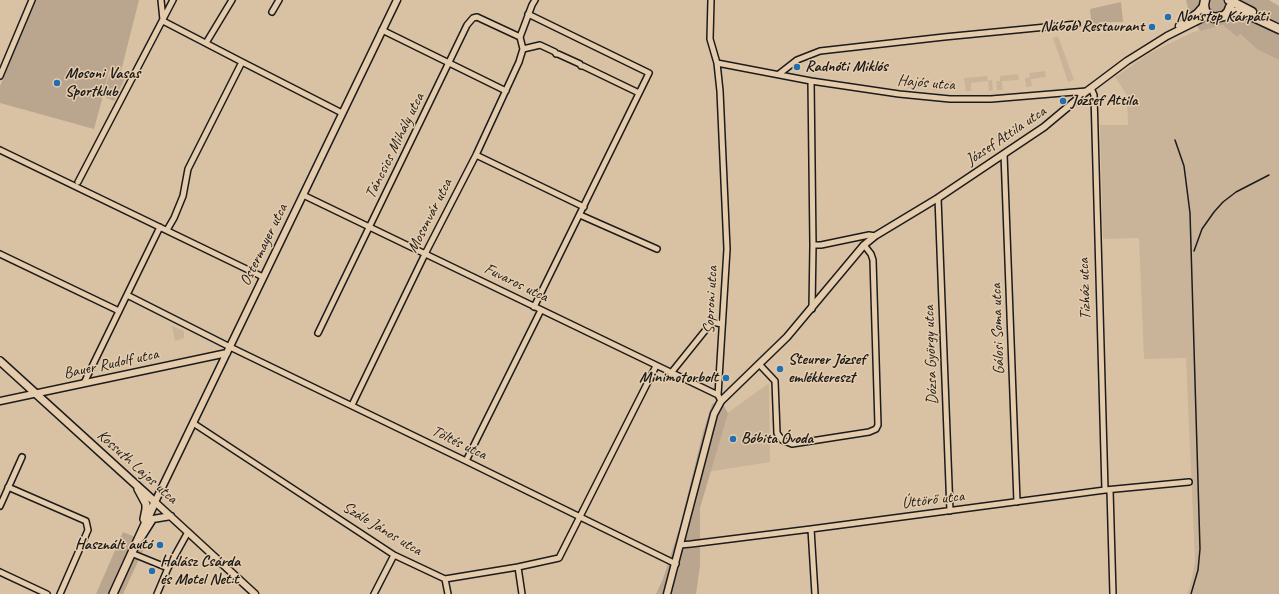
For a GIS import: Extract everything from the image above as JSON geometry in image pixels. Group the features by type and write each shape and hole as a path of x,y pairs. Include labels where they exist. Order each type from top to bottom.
{"main road":[{"path":"1228,12 1230,5 1229,0"},
{"path":"1229,0 1257,14 1276,28"},
{"path":"1204,3 1205,10 1214,18 1220,18 1228,12 1241,12 1276,28"},
{"name":"Kossuth Lajos utca","path":"0,361 155,502"},
{"path":"135,554 146,509 146,504 137,486"},
{"path":"113,594 135,554 155,502"}],"street":[{"path":"0,76 32,0"},
{"path":"162,0 163,21"},
{"path":"78,182 173,0"},
{"path":"206,43 232,0"},
{"path":"272,12 279,0"},
{"name":"Ostermayer utca","path":"155,502 397,0"},
{"path":"535,0 528,14 520,37 523,49 540,45 639,93"},
{"name":"Soproni utca","path":"711,0 710,39 717,63 723,151 727,249 718,395 721,401"},
{"name":"József Attila utca","path":"1167,36 1197,12 1204,3"},
{"path":"528,14 649,74 534,307"},
{"name":"József Attila utca","path":"721,401 787,337 864,245 875,236 938,198 1044,127 1127,60 1167,36 1209,15"},
{"name":"Táncsics Mihály utca","path":"318,333 450,63 467,25 473,18 477,18 520,37"},
{"path":"163,21 342,113"},
{"path":"779,74 797,60 820,50 1077,24"},
{"path":"382,30 506,91"},
{"name":"Mosonvár utca","path":"352,405 425,254 476,155 519,62 523,49"},
{"path":"167,230 174,218 183,196 188,169 242,62"},
{"name":"Hajós utca","path":"717,63 810,81 899,94 950,99 990,99 1089,90"},
{"path":"810,81 813,245 812,308"},
{"name":"Tízház utca","path":"1089,90 1094,95 1107,490 1113,594"},
{"path":"0,150 263,277"},
{"name":"Gálosi Soma utca","path":"1004,154 1017,502"},
{"path":"476,155 584,207"},
{"name":"Fuvaros utca","path":"303,195 718,395"},
{"name":"Dózsa György utca","path":"938,198 950,511"},
{"path":"580,215 657,249"},
{"path":"84,383 160,227"},
{"name":"József Attila utca","path":"813,245 821,246 869,234 875,236"},
{"path":"759,364 775,381 777,434 782,440 792,444 869,432 876,429 878,425 873,260 871,254 864,245"},
{"path":"0,254 118,311"},
{"name":"Töltés utca","path":"127,295 229,350 352,405 676,564"},
{"path":"466,461 541,310"},
{"path":"671,372 712,322 722,324"},
{"name":"Bauer Rudolf utca","path":"0,401 229,350"},
{"path":"448,594 445,579 518,567 559,558 656,366"},
{"path":"667,594 714,414 721,401"},
{"name":"Szále János utca","path":"193,423 394,555 445,579"},
{"path":"0,506 22,457"},
{"name":"Úttörő utca","path":"680,545 1107,490 1189,482"},
{"path":"8,487 86,521 88,530 60,594"},
{"name":"Kossuth Lajos utca","path":"155,502 255,594"},
{"path":"168,568 135,554 153,519 171,516"},
{"path":"811,529 815,594"},
{"path":"157,594 168,568 188,532"},
{"path":"374,594 394,555"},
{"path":"518,567 522,594"},
{"path":"0,572 47,594"}],"shaded area":[{"path":"36,0 139,0 120,75 109,71 104,90 110,73 125,78 114,101 103,96 94,129 0,103 0,86"},
{"path":"1186,0 1269,0 1279,6 1279,60 1258,50 1240,34 1237,37 1223,25 1200,31 1189,12"},
{"path":"1121,2 1123,22 1101,22 1092,27 1090,9"},
{"path":"1223,25 1237,37 1239,34 1258,50 1279,60 1279,594 1187,594 1195,562 1186,358 1144,359 1139,238 1103,239 1100,125 1128,125 1127,95 1115,77 1150,53 1193,32"},
{"path":"1058,36 1074,80 1068,82 1053,38"},
{"path":"1045,71 1046,77 1032,79 1032,86 1026,87 1025,78 1030,77 1029,73"},
{"path":"1018,74 1019,80 1002,81 1003,90 997,90 996,81 1000,81 1000,76"},
{"path":"987,76 988,81 971,83 971,91 966,91 964,78"},
{"path":"919,80 924,80 925,87 908,88 908,83 919,82"},
{"path":"992,80 993,90 989,91 988,81"},
{"path":"952,81 952,86 939,87 938,89 933,90 932,82"},
{"path":"172,326 184,331 184,338 175,341"},
{"path":"769,383 770,462 708,472 722,417"},
{"path":"721,401 728,413 700,508 700,566 696,594 656,594 663,579 680,526 703,432 712,404"},
{"path":"123,532 147,542 123,594 96,594"}],"railway":[{"path":"1175,140 1184,166 1190,213 1200,549 1198,570 1191,594"},
{"path":"1194,251 1202,229 1223,202 1236,192 1269,175"}],"place":[{"name":"Nonstop Kárpáti","path":"1168,17"},
{"name":"Nábob Restaurant","path":"1152,27"},
{"name":"Radnóti Miklós","path":"797,67"},
{"name":"Mosoni Vasas Sportklub","path":"57,83"},
{"name":"József Attila","path":"1063,101"},
{"name":"Steurer József emlékkereszt","path":"780,369"},
{"name":"Minimotorbolt","path":"726,378"},
{"name":"Bóbita Óvoda","path":"733,439"},
{"name":"Használt autó","path":"160,545"},
{"name":"Halász Csárda és Motel Net.t","path":"152,571"}]}
